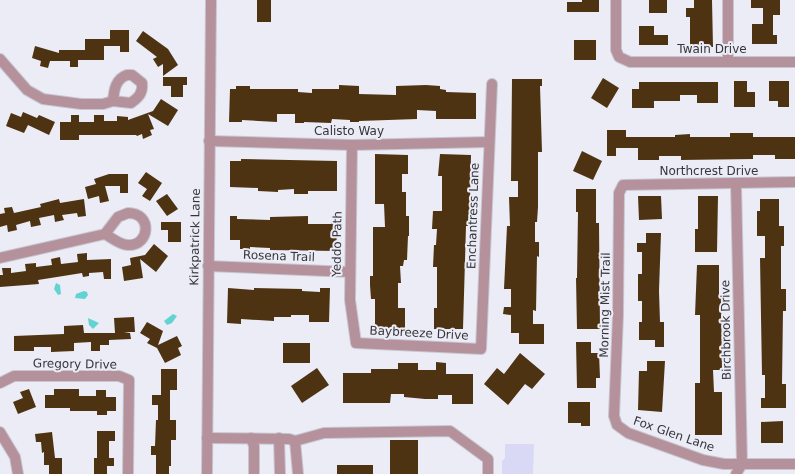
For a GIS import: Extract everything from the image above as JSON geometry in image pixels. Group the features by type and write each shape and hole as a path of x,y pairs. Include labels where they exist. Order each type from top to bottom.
{"street":[{"name":"Kirkpatrick Lane","path":"207,474 211,0"},
{"name":"Twain Drive","path":"616,0 616,50 619,57 630,62 795,62"},
{"path":"728,0 728,62"},
{"path":"0,59 27,90 42,99 81,104 104,104 113,102"},
{"name":"Enchantress Lane","path":"481,348 492,84"},
{"name":"Calisto Way","path":"209,141 352,145 489,142"},
{"name":"Yeddo Path","path":"352,145 350,300 356,343"},
{"name":"Northcrest Drive","path":"623,185 795,182"},
{"name":"Birchbrook Drive","path":"736,184 742,464"},
{"name":"Morning Mist Trail","path":"617,425 614,416 619,193 623,185"},
{"path":"0,258 105,234"},
{"name":"Rosena Trail","path":"208,266 350,272"},
{"name":"Baybreeze Drive","path":"356,343 481,348"},
{"name":"Gregory Drive","path":"0,383 14,376 119,376 129,380 130,402 128,474"},
{"name":"Fox Glen Lane","path":"617,425 628,433 703,460 724,464 795,464"},
{"path":"207,438 279,438 295,441 324,433 450,431 488,459 488,474"},
{"path":"0,432 15,456 18,474"},
{"path":"251,438 254,446 254,474"},
{"path":"279,438 280,474"},
{"path":"295,441 298,474"},
{"path":"736,474 742,464"}],"shaded area":[{"path":"505,444 534,444 533,474 502,474 502,461 505,458"}],"water":[{"path":"56,283 60,285 61,294 58,295 54,289"},
{"path":"84,291 87,292 88,295 85,299 75,298 76,294"},
{"path":"173,314 177,316 172,323 167,325 164,321"},
{"path":"88,318 99,323 93,329 89,325"}],"building":[{"path":"257,0 271,0 271,22 257,22"},
{"path":"582,0 599,0 599,12 567,12 567,2 582,2"},
{"path":"649,0 667,0 667,13 649,13"},
{"path":"694,0 712,0 713,47 690,47 690,17 686,17 686,8 694,8"},
{"path":"751,0 780,0 780,15 773,15 773,35 777,35 777,44 752,44 752,24 763,24 763,8 751,8"},
{"path":"639,26 654,26 654,35 668,35 668,45 639,45"},
{"path":"110,30 129,30 129,52 120,52 120,46 104,46 104,60 78,60 78,67 70,67 70,61 50,61 48,68 40,66 41,61 32,58 35,46 59,53 59,50 85,50 85,39 110,39"},
{"path":"143,31 168,49 178,65 163,76 163,64 158,67 153,59 157,57 136,41"},
{"path":"574,40 596,40 596,60 574,60"},
{"path":"163,77 187,77 187,85 183,85 183,97 171,97 171,86 163,86"},
{"path":"603,78 619,88 607,108 591,98"},
{"path":"512,79 542,79 542,86 540,86 542,152 538,152 538,207 537,222 535,222 535,242 539,242 539,257 537,256 536,311 533,310 533,324 544,324 544,344 519,344 519,333 511,333 511,315 503,314 504,307 511,307 511,289 504,289 507,226 510,226 509,197 518,197 518,181 511,181"},
{"path":"734,81 747,81 747,92 755,92 755,107 734,107"},
{"path":"769,81 789,81 789,107 778,107 778,101 769,101"},
{"path":"639,82 718,82 718,103 697,103 697,95 680,95 680,101 654,101 654,108 632,108 632,89 639,89"},
{"path":"339,85 359,86 359,94 396,95 396,86 426,85 440,86 440,89 446,90 446,92 476,93 476,119 436,119 436,111 417,110 417,119 350,122 350,120 332,119 331,123 295,123 295,114 277,114 277,122 242,120 242,122 229,122 230,89 236,89 236,86 250,86 250,89 298,89 298,92 312,93 312,89 339,89"},
{"path":"161,99 178,110 168,126 148,114 154,129 150,130 152,135 143,139 142,134 137,136 79,135 79,140 60,140 60,122 71,122 71,115 79,115 79,122 94,122 94,115 104,115 104,121 117,121 117,116 128,117 128,120 153,111"},
{"path":"23,112 37,118 39,115 55,122 49,135 28,125 24,133 6,126 11,113 21,117"},
{"path":"607,130 626,130 626,137 675,137 675,135 690,134 690,137 730,137 730,133 753,133 753,137 795,137 795,159 775,159 775,155 753,155 753,159 681,160 681,156 659,156 659,160 638,160 638,148 616,148 616,156 607,156"},
{"path":"582,151 602,161 593,180 573,171"},
{"path":"375,154 408,155 408,174 402,174 402,192 406,192 406,216 409,216 409,236 407,260 404,260 403,266 400,266 401,283 398,283 398,308 405,308 405,328 375,328 375,299 371,299 370,285 370,276 373,276 373,227 385,227 384,204 375,204"},
{"path":"440,154 471,155 470,204 468,226 466,226 463,329 434,329 434,308 437,308 437,267 433,267 434,245 436,245 437,229 432,229 433,211 442,211 442,176 438,176"},
{"path":"241,159 337,161 337,191 308,191 308,194 294,194 294,189 278,190 278,192 258,191 258,188 230,187 230,161 241,161"},
{"path":"146,172 162,183 150,201 142,196 147,189 138,183"},
{"path":"109,174 128,174 128,193 120,193 120,186 105,186 109,201 100,203 99,196 88,199 85,187 96,184 94,179"},
{"path":"576,189 596,189 596,223 599,223 600,329 577,329 576,278 578,212 576,212"},
{"path":"167,194 178,209 167,216 156,201"},
{"path":"638,196 661,196 662,219 639,220"},
{"path":"698,196 718,196 717,252 695,252 695,229 698,229"},
{"path":"59,199 60,203 84,199 86,216 78,217 77,213 62,215 64,220 55,222 54,215 39,218 41,225 31,227 30,221 16,225 17,230 8,232 7,225 0,227 0,214 5,213 4,208 12,207 14,213 41,207 40,204"},
{"path":"760,199 779,199 779,226 784,226 784,246 781,246 781,289 786,289 786,311 783,311 782,384 786,384 786,408 761,408 761,398 765,398 765,375 762,375 760,258 765,258 765,236 757,236 757,211 760,211"},
{"path":"230,216 237,216 237,219 270,220 270,217 308,216 308,224 331,224 331,221 340,222 339,231 337,231 336,251 270,250 270,248 250,247 250,249 240,249 240,240 230,240"},
{"path":"161,222 181,222 181,242 168,242 168,230 161,230"},
{"path":"646,233 661,233 659,291 660,322 664,322 664,347 655,347 655,340 639,340 639,322 642,322 642,301 638,301 638,274 642,274 642,252 637,252 637,243 646,243"},
{"path":"154,244 168,256 156,272 140,259 143,278 124,281 122,267 131,265 130,258 145,255"},
{"path":"87,253 87,260 111,259 111,279 104,279 103,272 89,273 89,276 83,277 82,273 38,280 39,284 0,287 0,275 3,275 2,268 11,268 11,273 26,271 25,264 36,263 36,267 52,265 51,259 60,257 61,264 78,262 77,254"},
{"path":"697,265 719,265 722,370 713,370 714,392 722,392 722,435 695,435 695,383 700,383 700,315 695,315"},
{"path":"228,288 254,290 254,288 302,289 302,291 320,292 320,288 330,288 329,322 309,322 309,315 291,315 291,317 274,317 274,321 241,319 241,324 227,323"},
{"path":"134,317 135,332 124,332 130,333 131,339 109,340 109,345 100,345 100,351 91,351 91,342 74,343 74,351 51,352 51,347 34,347 34,351 14,351 14,336 64,334 64,326 83,325 84,333 115,333 114,318"},
{"path":"147,322 163,331 158,345 177,336 182,346 178,348 181,355 165,363 157,348 147,343 150,339 140,333"},
{"path":"576,342 591,342 591,353 599,353 600,378 596,378 596,388 577,388"},
{"path":"283,343 310,343 310,363 283,363"},
{"path":"520,353 545,374 532,389 525,384 508,405 484,384 497,368 504,374"},
{"path":"647,361 665,361 662,412 638,410 639,371 647,371"},
{"path":"436,362 446,363 446,374 473,374 473,404 452,404 452,395 438,395 438,399 425,399 404,397 404,394 391,394 390,403 343,403 343,373 371,373 371,369 398,369 398,363 418,363 418,370 436,370"},
{"path":"317,368 329,385 302,403 291,386"},
{"path":"161,369 177,369 177,390 170,390 170,420 176,420 176,440 171,440 171,466 169,466 169,474 156,474 156,455 151,455 151,446 155,446 156,420 158,420 158,405 152,405 152,395 161,395"},
{"path":"29,389 36,407 18,414 13,402 23,398 20,392"},
{"path":"54,389 79,389 79,396 96,396 96,390 106,390 106,397 116,397 116,411 107,411 107,415 97,415 97,411 70,411 70,408 45,408 45,395 54,395"},
{"path":"568,402 590,402 590,426 581,426 581,423 568,423"},
{"path":"783,421 783,443 761,443 761,422"},
{"path":"97,431 115,431 115,441 109,441 109,458 114,458 114,466 107,466 107,474 94,474 94,458 97,458"},
{"path":"52,432 55,458 62,458 62,474 49,474 49,465 44,465 44,452 42,453 41,442 36,442 35,434"},
{"path":"390,440 418,440 418,474 390,474"},
{"path":"337,465 373,465 373,474 337,474"}]}
